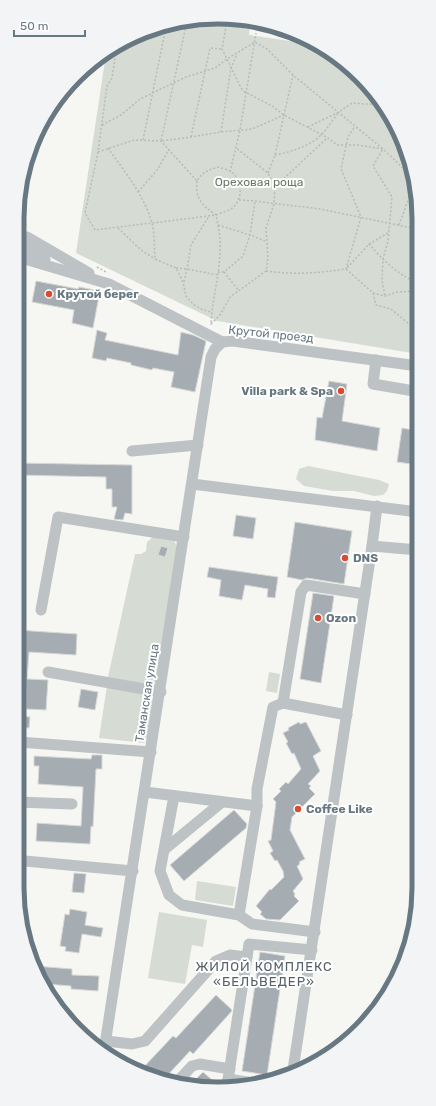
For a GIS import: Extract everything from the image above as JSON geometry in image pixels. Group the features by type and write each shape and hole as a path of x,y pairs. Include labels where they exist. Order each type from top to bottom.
{"street":[{"path":"25,233 76,266 109,284"},
{"name":"Крутой проезд","path":"24,259 109,284 222,342 233,341 412,365"},
{"name":"Таманская улица","path":"105,1046 211,357 215,349 222,342"},
{"path":"376,360 373,384 412,391"},
{"path":"132,450 198,445"},
{"path":"192,484 412,511"},
{"path":"294,1066 315,932 377,506"},
{"path":"41,610 58,517 184,537"},
{"path":"372,546 412,549"},
{"path":"283,703 301,592 303,588 306,585 365,594"},
{"path":"48,672 160,692"},
{"path":"239,915 257,806 256,789 273,707 283,703 347,715"},
{"path":"24,742 151,752"},
{"path":"145,792 257,806"},
{"path":"174,796 160,871 169,895 182,905 239,915 252,924 315,932"},
{"path":"24,802 72,804"},
{"path":"165,850 222,802"},
{"path":"25,861 133,871"},
{"path":"228,1078 249,944 312,950"},
{"path":"106,1046 132,1044 145,1041 216,962 230,955 247,957"},
{"path":"181,1078 192,1066 200,1064 228,1078 241,1080"}],"path":[{"path":"226,24 222,49 241,88 245,92 337,144 383,149"},
{"path":"161,141 186,27"},
{"path":"230,172 240,130 245,92 257,28"},
{"path":"143,140 165,32"},
{"path":"102,125 120,116 140,99 174,82 215,68 255,42"},
{"path":"255,42 267,49 293,75 383,149 406,172"},
{"path":"192,137 210,48 222,49"},
{"path":"221,132 231,68 238,52"},
{"path":"116,53 112,78 107,86 98,152 85,213 95,230 216,215 232,208 239,200 241,187 234,175 218,167 207,170 200,175 197,181 196,192 199,200 206,208 216,215 220,248 218,273 211,312 210,336"},
{"path":"268,173 275,155 293,75"},
{"path":"308,127 339,112 352,103 375,105"},
{"path":"275,155 310,143 321,134 339,112"},
{"path":"98,152 134,140 161,141 252,129 284,115"},
{"path":"346,269 361,216 341,169 348,137 356,126"},
{"path":"275,187 328,138"},
{"path":"161,141 197,181"},
{"path":"108,148 146,206 152,224 155,259"},
{"path":"211,324 220,315 230,297 266,271 268,258 266,228 274,204 275,187 268,173 236,148"},
{"path":"138,192 158,168 169,149"},
{"path":"383,149 373,166 392,197 388,241 383,259 382,280 385,296"},
{"path":"399,225 410,195"},
{"path":"239,200 255,200 274,204 320,209 361,216 412,228"},
{"path":"118,228 141,250 155,259 176,268 218,273 224,272 243,256 250,235 255,200"},
{"path":"209,216 191,245 184,282 186,296 193,304 201,309 211,312"},
{"path":"24,220 25,233"},
{"path":"218,225 250,235 266,242"},
{"path":"266,271 286,274 317,273 346,269 369,244 388,233"},
{"path":"369,244 383,259 412,280"},
{"path":"92,264 106,271"},
{"path":"176,268 184,282"},
{"path":"346,269 373,293 385,296 397,292 412,291"},
{"path":"224,272 239,291"},
{"path":"373,293 376,305 391,310 410,325 412,323"}],"green space":[{"name":"Ореховая роща","path":"205,24 231,24 250,27 249,35 301,43 336,64 364,90 379,110 392,132 402,156 412,205 412,353 217,321 76,253 105,60 132,44 156,34 180,28"},
{"path":"308,466 379,480 389,484 387,491 383,495 374,496 354,491 333,491 304,486 296,479 299,469"},
{"path":"154,536 174,541 178,548 156,684 152,687 108,677 135,554 141,554 146,551 147,542"},
{"path":"269,672 280,674 277,693 266,691"},
{"path":"107,686 149,694 153,700 149,736 144,743 99,738"},
{"path":"197,881 236,887 233,906 195,900"},
{"path":"159,912 207,920 203,947 192,945 185,984 148,978"}],"building":[{"path":"36,281 78,289 79,287 100,291 93,328 72,323 74,310 32,302"},
{"path":"97,330 107,333 105,340 178,355 181,332 193,335 206,341 195,392 171,387 174,372 153,368 152,370 131,365 131,363 107,358 106,361 92,358"},
{"path":"329,381 347,384 342,421 380,428 377,451 315,440 317,417 322,418"},
{"path":"402,428 412,430 412,464 397,462"},
{"path":"24,463 132,465 132,514 125,513 123,520 114,519 117,507 112,507 112,489 106,489 106,477 24,475"},
{"path":"236,515 256,518 253,539 233,536"},
{"path":"295,522 352,531 344,584 307,578 302,580 287,577"},
{"path":"161,546 168,548 165,557 158,555"},
{"path":"209,567 278,577 275,598 267,597 268,589 245,585 242,600 219,596 221,580 207,577"},
{"path":"313,593 334,596 321,683 300,679"},
{"path":"24,630 77,634 76,655 29,652 27,679 48,680 46,710 26,709 26,687 24,687"},
{"path":"81,689 98,692 95,710 78,707"},
{"path":"24,716 30,717 29,728 24,728"},
{"path":"299,722 300,724 306,722 321,751 313,756 320,771 308,784 311,786 309,788 315,794 292,817 290,830 305,859 299,862 300,864 297,866 303,879 293,891 295,894 294,896 299,901 280,920 266,919 260,914 262,912 256,906 270,889 271,890 284,877 283,871 277,860 275,861 270,853 273,851 268,841 271,840 276,802 273,799 281,791 279,789 286,782 288,784 301,769 294,753 292,754 286,743 288,742 283,733 289,730 288,728"},
{"path":"92,755 102,755 102,769 96,769 93,827 91,826 90,844 36,841 37,823 81,826 83,787 38,784 39,766 34,766 34,756 91,759"},
{"path":"234,810 247,824 246,828 184,881 170,865"},
{"path":"74,873 86,874 84,893 72,892"},
{"path":"70,909 87,912 85,925 103,928 101,937 82,934 79,953 65,951 66,947 60,946 65,914 69,915"},
{"path":"260,952 285,956 267,1075 242,1071"},
{"path":"41,966 72,969 72,975 99,976 98,991 71,989 71,986 50,984"},
{"path":"216,995 232,1010 193,1054 190,1051 168,1075 144,1067 173,1036 176,1038"},
{"path":"203,1072 214,1082 205,1082 195,1080"}],"place":[{"name":"Крутой берег","path":"49,294"},
{"name":"Villa park & Spa","path":"341,391"},
{"name":"DNS","path":"345,558"},
{"name":"Ozon","path":"318,618"},
{"name":"Coffee Like","path":"298,809"}],"district":[{"name":"ЖИЛОЙ КОМПЛЕКС «БЕЛЬВЕДЕР»","path":"264,974"}]}
